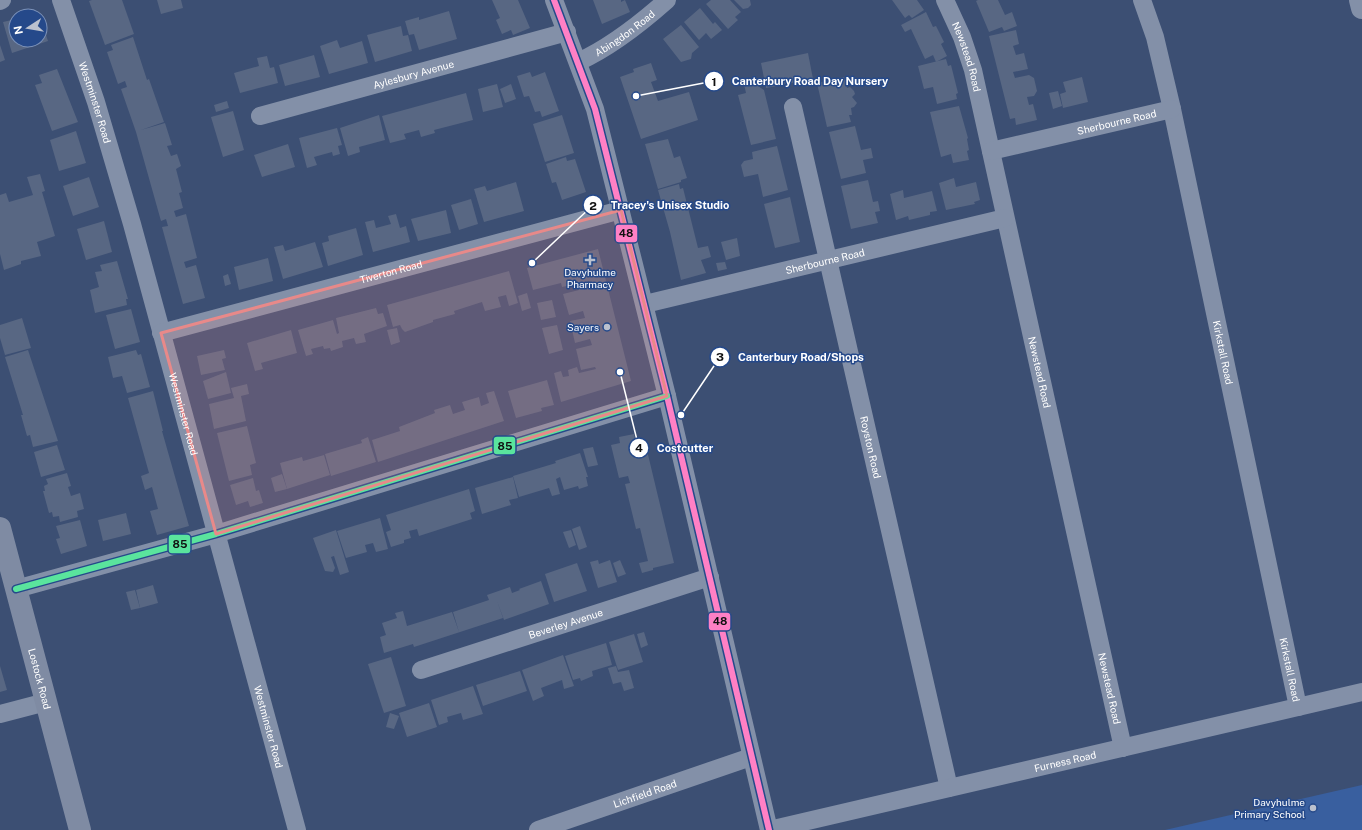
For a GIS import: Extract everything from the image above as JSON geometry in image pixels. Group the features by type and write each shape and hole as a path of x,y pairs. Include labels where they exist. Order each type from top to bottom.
{"main road":[{"name":"Lostock Road","path":"0,528 80,830"}],"street":[{"name":"Westminster Road","path":"61,0 96,102 132,224 297,830"},
{"path":"554,0 595,108 645,304 769,830"},
{"name":"Abingdon Road","path":"578,62 604,49 667,0"},
{"name":"Newstead Road","path":"945,0 962,37 973,70 1123,748"},
{"name":"Kirkstall Road","path":"1142,0 1155,37 1172,109 1298,707"},
{"path":"1360,0 1362,8"},
{"name":"Aylesbury Avenue","path":"260,116 567,32"},
{"name":"Royston Road","path":"793,107 949,788"},
{"name":"Sherbourne Road","path":"991,151 1172,109"},
{"name":"Tiverton Road","path":"161,333 621,210"},
{"name":"Sherbourne Road","path":"645,304 1005,218"},
{"path":"16,589 216,534 667,396"},
{"name":"Beverley Avenue","path":"421,670 710,577"},
{"name":"Furness Road","path":"769,830 1362,692"},
{"path":"0,714 46,702"},
{"name":"Lichfield Road","path":"538,830 751,757"}],"highlighted area":[{"path":"621,210 667,396 216,534 161,333"}],"shaded area":[{"name":"Davyhulme Primary School","path":"1362,785 1362,830 1165,830"}],"building":[{"path":"122,0 134,34 105,45 89,1"},
{"path":"157,0 181,0 183,8 161,14"},
{"path":"492,0 518,0 530,28 513,35 511,30 502,34 496,20 500,18"},
{"path":"593,0 621,0 621,2 625,0 630,12 602,24"},
{"path":"711,0 730,0 741,12 735,17 738,20 728,29 706,4"},
{"path":"734,0 750,0 751,5 748,8 743,9"},
{"path":"892,0 917,0 924,10 912,18 909,15 905,18"},
{"path":"998,0 1005,15 1012,12 1017,26 1004,31 1002,27 989,32 976,1"},
{"path":"700,8 713,24 715,22 722,30 711,39 706,33 699,40 684,22"},
{"path":"449,11 457,39 419,50 414,34 409,35 405,21 419,17 419,20"},
{"path":"926,12 933,27 936,26 944,42 941,44 947,56 936,62 933,55 925,59 911,29 905,32 901,25"},
{"path":"8,21 8,39 3,22"},
{"path":"681,25 699,47 692,53 691,59 681,62 663,39"},
{"path":"401,26 403,36 408,35 412,51 375,62 367,35"},
{"path":"1016,30 1019,44 1013,46 1016,55 1024,53 1028,69 1013,72 1015,78 1029,75 1034,78 1037,91 1034,96 1027,97 1029,105 1033,104 1037,120 1016,125 1015,118 1010,119 989,36"},
{"path":"133,37 147,80 149,79 164,122 141,130 165,123 172,145 167,146 171,156 177,154 181,166 176,169 182,192 179,193 183,208 174,211 176,217 186,214 197,258 184,262 186,268 196,265 205,298 183,304 162,227 168,226 166,219 161,221 136,132 121,89 127,87 125,81 118,84 107,52 113,50 111,45"},
{"path":"337,40 340,48 362,41 368,63 329,74 320,46"},
{"path":"0,45 5,60 0,62"},
{"path":"11,48 27,48 12,53"},
{"path":"808,53 813,79 766,88 761,63"},
{"path":"314,55 320,77 285,86 279,65"},
{"path":"267,56 270,68 274,67 278,83 240,93 234,73 259,66 257,58"},
{"path":"946,59 948,66 951,65 958,93 956,94 957,99 937,104 933,87 924,89 918,66"},
{"path":"651,63 657,80 651,82 658,101 689,92 698,120 641,139 620,77 634,72 633,69"},
{"path":"57,69 78,122 52,131 35,85 42,83 39,75"},
{"path":"530,72 532,77 545,72 559,111 542,117 540,111 535,112 529,96 524,97 517,76"},
{"path":"844,77 847,88 850,87 854,91 855,94 852,97 857,103 851,108 852,115 849,115 851,122 827,127 817,83"},
{"path":"1082,77 1088,102 1063,108 1060,94 1066,92 1063,82"},
{"path":"747,79 764,90 776,139 751,145 738,95 746,93 743,80"},
{"path":"497,84 503,107 483,112 478,89"},
{"path":"511,84 516,99 505,103 500,89"},
{"path":"1058,91 1062,106 1053,109 1049,93"},
{"path":"466,93 473,120 434,130 435,133 421,137 419,130 404,134 406,139 390,143 382,116"},
{"path":"227,101 229,108 216,112 214,105"},
{"path":"959,106 968,138 969,150 967,151 969,160 953,163 951,154 941,157 930,112"},
{"path":"233,111 244,150 223,157 211,117"},
{"path":"379,115 385,140 359,147 360,152 348,156 340,128"},
{"path":"562,115 574,153 545,162 533,124"},
{"path":"855,126 861,150 871,148 873,158 863,160 866,173 841,179 829,132"},
{"path":"337,128 342,145 338,146 340,154 333,156 332,152 314,157 317,165 307,168 299,138"},
{"path":"76,131 86,163 59,171 50,140"},
{"path":"668,139 674,158 680,156 687,178 681,180 681,182 658,189 645,144"},
{"path":"288,144 295,167 262,177 254,155"},
{"path":"777,146 788,190 763,197 758,174 744,177 741,165 744,161 753,159 752,152"},
{"path":"566,157 567,161 575,159 586,192 562,200 556,182 552,183 546,164"},
{"path":"40,174 45,191 42,192 55,236 37,242 41,256 21,261 21,264 4,270 0,254 0,195 6,193 9,202 33,195 27,177"},
{"path":"89,177 99,207 73,216 63,186"},
{"path":"954,178 956,187 976,182 980,200 974,202 975,204 946,210 939,183"},
{"path":"868,180 873,202 878,201 880,211 875,212 878,223 851,229 841,186"},
{"path":"516,182 524,211 484,222 474,189 485,186 487,191"},
{"path":"679,184 680,189 683,188 698,248 708,246 711,257 701,260 706,273 681,280 670,232 658,190"},
{"path":"903,190 904,198 932,191 937,211 930,212 930,215 909,220 908,216 896,220 890,194"},
{"path":"790,197 800,242 775,248 764,204"},
{"path":"471,199 478,224 459,230 451,205"},
{"path":"446,210 451,233 418,241 411,219"},
{"path":"396,214 400,228 406,226 410,242 373,252 365,222 374,220 376,228 391,224 388,216"},
{"path":"104,221 112,252 86,260 77,229"},
{"path":"356,228 363,255 328,266 322,243 329,241 328,236"},
{"path":"737,238 740,256 726,260 721,242"},
{"path":"315,242 323,267 283,279 274,247 283,245 285,251"},
{"path":"598,249 631,381 561,402 554,373 561,371 563,377 569,376 568,370 577,367 579,373 596,369 595,367 581,370 576,349 592,345 590,339 575,343 570,321 585,318 583,311 569,315 563,294 579,290 577,284 562,287 561,283 533,290 527,268"},
{"path":"268,258 273,281 239,290 234,267"},
{"path":"117,261 128,299 126,299 127,305 95,313 90,290 99,287 95,272 102,271 100,265"},
{"path":"725,262 727,269 718,271 716,263"},
{"path":"509,271 518,303 509,306 506,295 498,297 501,307 485,311 482,302 454,311 455,314 433,320 433,322 405,332 400,325 393,327 387,305"},
{"path":"228,274 231,284 225,286 223,276"},
{"path":"527,293 531,308 522,311 518,296"},
{"path":"552,300 556,317 541,320 537,303"},
{"path":"376,308 378,314 383,313 387,326 364,334 366,342 356,344 354,338 342,341 343,347 331,351 330,348 324,349 323,346 311,349 313,354 306,356 298,330 333,320 337,334 339,333 336,318"},
{"path":"131,309 140,342 115,349 106,315"},
{"path":"22,318 31,348 5,355 0,338 0,325"},
{"path":"557,325 563,350 549,354 542,328"},
{"path":"397,328 400,342 391,345 387,330"},
{"path":"291,330 297,353 261,363 263,369 255,371 247,343"},
{"path":"28,350 58,441 33,447 30,435 27,436 21,415 23,415 5,357"},
{"path":"136,350 138,355 141,354 150,387 127,393 122,376 113,378 108,357"},
{"path":"224,350 226,358 222,359 225,370 201,375 197,356"},
{"path":"226,372 231,393 208,399 203,381"},
{"path":"547,380 554,405 541,408 542,411 516,418 508,391"},
{"path":"247,384 249,394 241,396 246,421 214,429 209,404 234,398 231,388"},
{"path":"153,391 162,431 189,526 157,535 150,511 158,509 152,487 145,490 141,476 149,473 128,398"},
{"path":"494,391 504,421 378,462 372,440 400,431 399,427 435,413 434,410 450,405 453,414 465,410 462,402 479,397 481,406 489,403 486,393"},
{"path":"247,426 256,463 250,465 252,475 229,481 217,433"},
{"path":"634,434 635,440 644,438 674,563 653,568 653,570 642,573 639,563 648,561 640,528 636,529 625,484 630,483 628,476 619,478 611,445 620,443 619,437"},
{"path":"368,437 376,462 331,476 325,454 362,443 361,440"},
{"path":"57,445 65,470 41,477 34,452"},
{"path":"593,447 598,465 588,467 583,449"},
{"path":"580,453 588,477 586,477 588,486 579,489 578,486 564,490 560,477 556,479 560,494 552,496 549,488 519,497 513,476 556,463 555,461"},
{"path":"324,455 330,475 287,489 280,463 302,457 303,461"},
{"path":"67,473 71,486 68,487 71,496 80,493 84,509 77,511 78,517 60,522 59,516 53,517 52,512 49,513 43,491 45,491 44,486 48,484 46,479"},
{"path":"282,474 287,489 275,492 271,478"},
{"path":"513,477 518,498 509,500 511,505 482,514 475,488"},
{"path":"253,478 256,491 259,490 263,503 250,507 248,501 236,505 230,485"},
{"path":"469,489 475,511 470,513 472,519 419,536 417,529 409,531 411,538 404,540 404,543 391,547 386,532 391,530 386,515"},
{"path":"126,513 131,534 103,541 98,520"},
{"path":"380,518 388,549 376,552 373,543 365,545 367,552 346,558 337,531"},
{"path":"80,520 87,546 61,554 56,539 60,538 56,526"},
{"path":"580,526 587,547 579,550 572,529"},
{"path":"336,530 349,572 340,575 334,556 331,557 335,568 333,572 325,571 313,538"},
{"path":"571,530 576,545 569,548 563,532"},
{"path":"598,560 599,564 610,560 617,582 598,588 590,562"},
{"path":"620,560 626,574 618,577 613,563"},
{"path":"577,563 587,591 554,602 545,574"},
{"path":"541,581 549,604 504,620 497,601 503,618 414,647 413,644 384,653 380,637 386,635 382,623 397,618 395,613 403,611 407,626 452,612 459,632 453,612 489,600 487,595 510,587 512,593"},
{"path":"153,585 158,603 140,608 136,590"},
{"path":"135,590 140,608 131,610 126,592"},
{"path":"644,632 648,645 641,648 637,634"},
{"path":"634,634 643,662 618,670 609,642"},
{"path":"606,643 612,665 592,671 593,676 581,681 580,678 573,680 565,656"},
{"path":"563,655 574,686 564,689 562,680 541,688 544,696 533,701 522,670"},
{"path":"391,657 406,706 384,713 368,664"},
{"path":"0,666 7,690 0,692"},
{"path":"616,666 618,672 629,670 634,688 624,691 621,682 613,684 608,668"},
{"path":"520,671 527,691 483,706 476,685"},
{"path":"473,686 483,714 463,720 461,713 447,717 448,722 439,725 431,700"},
{"path":"429,703 437,727 407,737 399,713"},
{"path":"390,713 399,716 394,729 386,727"}],"transit line":[{"name":"48","path":"554,0 595,109 667,396 769,830"},
{"name":"85","path":"16,589 216,534 667,396"}],"place":[{"name":"Canterbury Road Day Nursery","path":"636,96"},
{"name":"Davyhulme Pharmacy","path":"590,260"},
{"name":"Tracey's Unisex Studio","path":"532,263"},
{"name":"Sayers","path":"607,327"},
{"name":"Costcutter","path":"620,372"},
{"name":"Canterbury Road/Shops","path":"681,415"},
{"name":"Davyhulme Primary School","path":"1313,808"}]}
